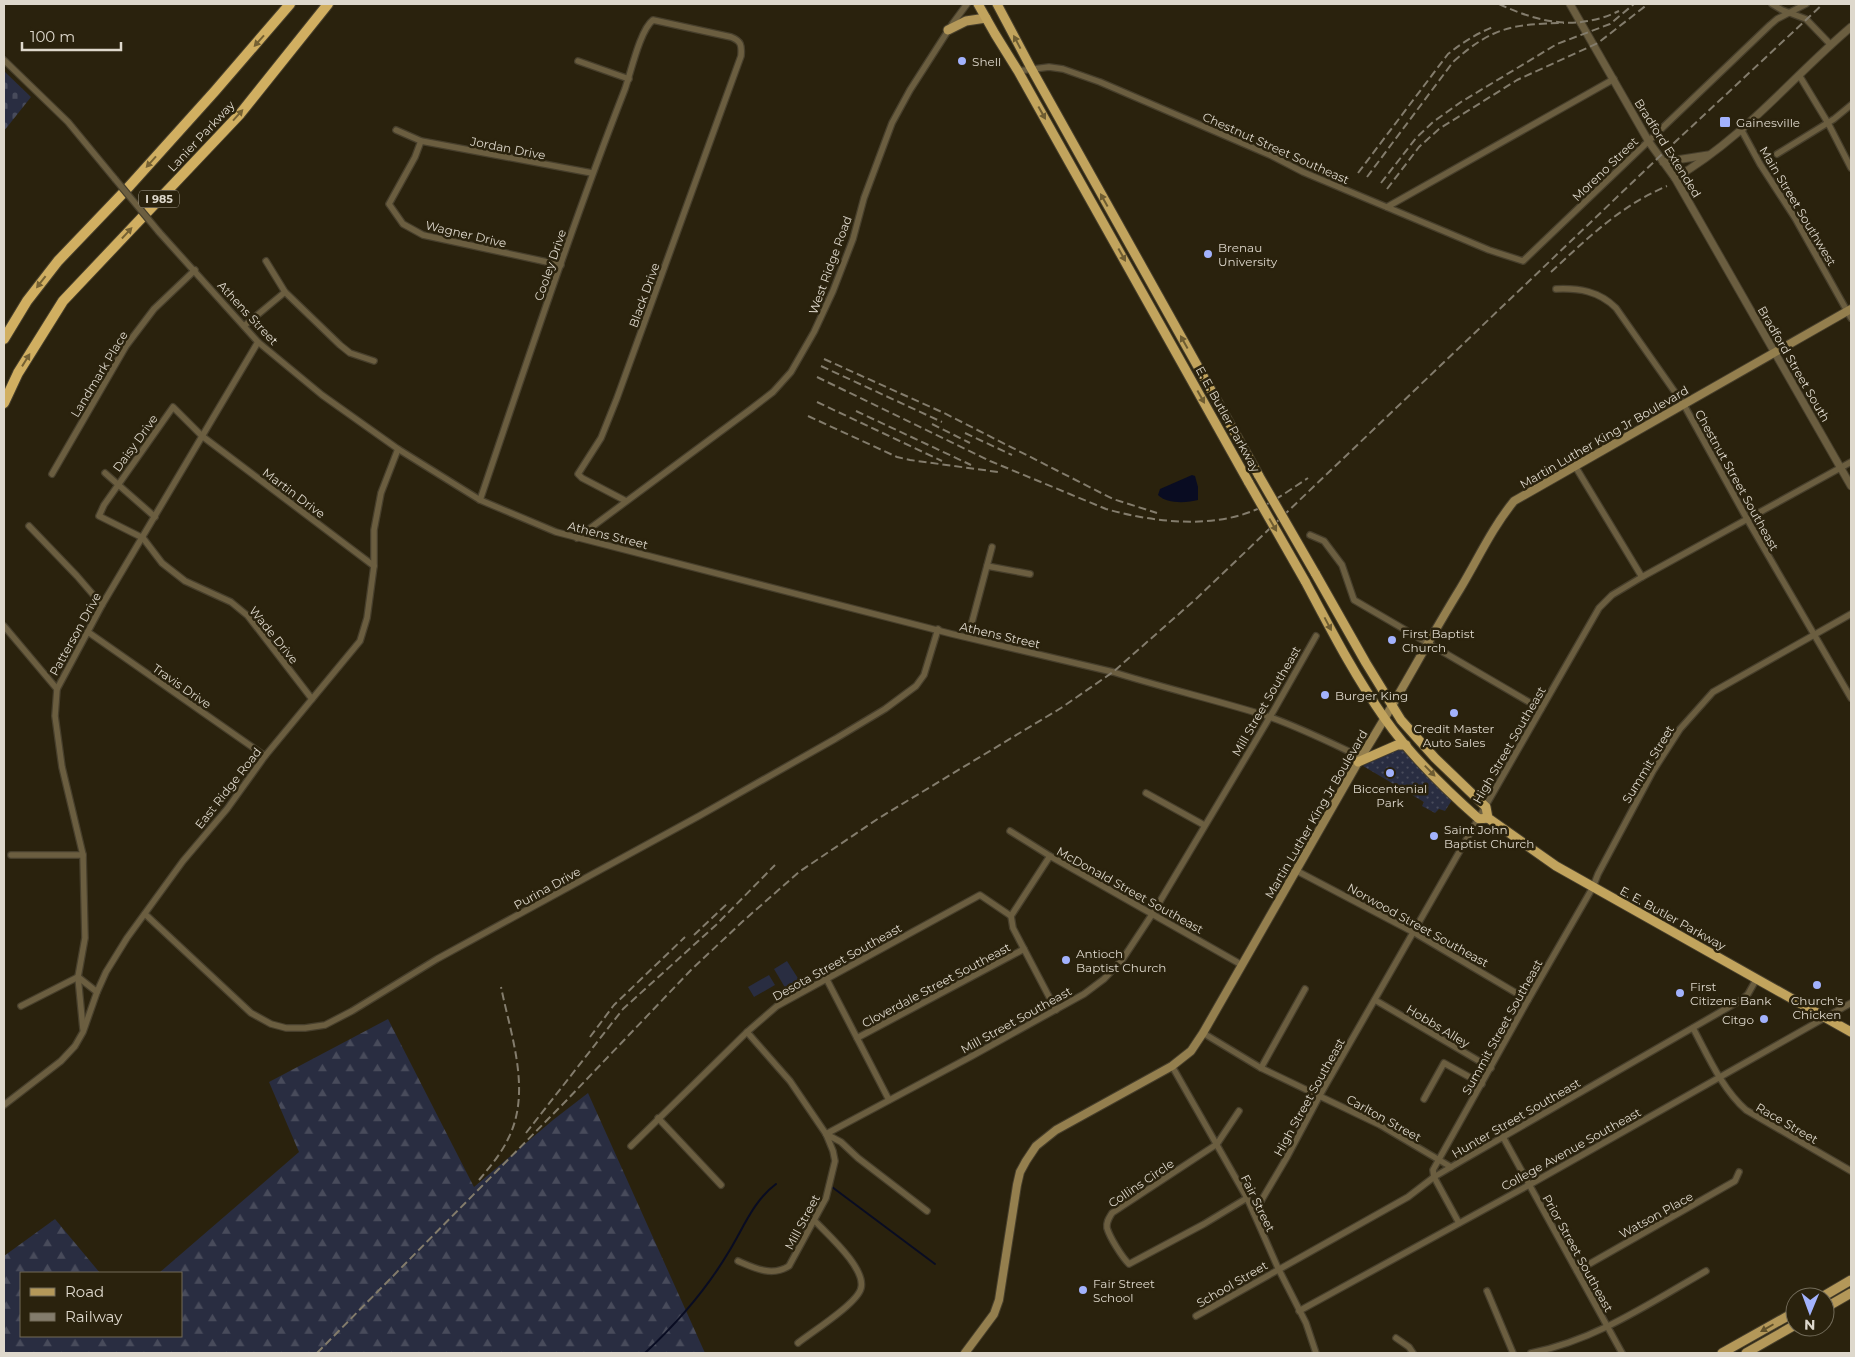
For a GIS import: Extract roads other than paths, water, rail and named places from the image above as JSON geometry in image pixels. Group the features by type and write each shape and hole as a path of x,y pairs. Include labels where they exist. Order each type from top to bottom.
{"highway":[{"name":"Lanier Parkway","path":"4,339 26,301 58,260 125,191 290,4"},
{"name":"Lanier Parkway","path":"4,403 18,373 64,301 240,114 328,4"},
{"name":"E. E. Butler Parkway","path":"978,4 1018,71 1347,659 1385,720 1406,745 1455,798 1538,855 1683,939 1757,978 1851,1032"},
{"name":"E. E. Butler Parkway","path":"997,4 1258,476 1366,663 1401,720 1435,758 1486,807"},
{"path":"1360,759 1397,746 1406,745"},
{"path":"1483,818 1486,807"}],"main road":[{"path":"948,30 966,21 986,18"},
{"name":"Martin Luther King Jr Boulevard","path":"966,1352 975,1342 996,1308 1017,1185 1020,1172 1030,1153 1056,1130 1172,1066 1191,1051 1360,759 1385,720 1490,536 1514,501 1775,353 1850,313"},
{"path":"1835,1290 1851,1280"},
{"path":"1835,1303 1850,1295"},
{"path":"1722,1353 1785,1318"},
{"path":"1746,1353 1785,1331"}],"street":[{"name":"West Ridge Road","path":"577,538 752,409 773,392 791,372 820,321 833,291 853,239 864,198 892,123 910,90 967,4"},
{"name":"Bradford Extended","path":"1570,4 1649,142 1675,178 1717,252"},
{"path":"1772,4 1806,19 1831,45"},
{"name":"Moreno Street","path":"1523,262 1770,25 1777,19 1806,4"},
{"name":"Black Drive","path":"626,501 582,478 578,474 600,438 617,398 741,56 742,46 739,40 731,36 653,20 642,38"},
{"path":"1675,178 1714,154 1742,130 1851,27"},
{"name":"Cooley Drive","path":"480,500 560,265 592,174 629,79 642,38"},
{"name":"Athens Street","path":"4,60 68,122 159,232 258,342 322,395 398,449 480,500 556,532 577,538 1113,672 1269,717 1360,759"},
{"path":"578,61 629,79"},
{"name":"Chestnut Street Southeast","path":"1018,71 1031,68 1063,69 1100,82 1387,207 1523,262"},
{"path":"1799,75 1828,123 1851,168"},
{"path":"1387,207 1614,79"},
{"path":"1777,154 1828,123 1851,105"},
{"name":"Jordan Drive","path":"396,130 421,141 592,174"},
{"name":"Main Street Southwest","path":"1742,130 1760,164 1795,218 1850,313"},
{"name":"Wagner Drive","path":"421,141 415,157 390,204 403,224 423,235 560,265"},
{"path":"1663,162 1714,154"},
{"name":"Bradford Street South","path":"1717,252 1851,486"},
{"path":"266,261 285,292 340,345 350,353 374,361"},
{"name":"Landmark Place","path":"52,474 126,346 154,309 195,270"},
{"name":"Chestnut Street Southeast","path":"1556,289 1578,288 1593,292 1612,304 1684,404 1748,520 1851,698"},
{"path":"244,326 285,292"},
{"name":"Patterson Drive","path":"83,1032 78,977 85,938 83,855 62,767 55,716 57,689 102,605 258,342"},
{"name":"Daisy Drive","path":"155,517 118,483 173,406 202,436"},
{"name":"Martin Drive","path":"202,436 374,566"},
{"name":"East Ridge Road","path":"4,1105 61,1061 75,1046 83,1032 106,972 127,938 183,862 227,809 265,756 360,641 367,618 374,566 374,530 379,502 398,449"},
{"name":"High Street Southeast","path":"1486,807 1599,608 1612,595 1851,462"},
{"path":"1575,466 1642,577"},
{"path":"105,473 118,483 104,505 100,516 143,538"},
{"path":"29,526 102,605"},
{"path":"1310,535 1324,541 1342,565 1354,600 1541,710"},
{"name":"Wade Drive","path":"143,538 162,563 185,581 231,602 248,616 312,698"},
{"path":"968,637 992,547"},
{"path":"987,566 1030,574"},
{"name":"Summit Street","path":"1593,887 1652,771 1680,729 1713,692 1851,614"},
{"path":"4,626 57,689"},
{"name":"Purina Drive","path":"145,914 251,1013 271,1024 286,1028 325,1025 352,1011 437,959 699,816 885,709 916,686 924,675 938,629"},
{"name":"Travis Drive","path":"88,632 265,756"},
{"name":"Mill Street Southeast","path":"826,1134 1056,1010 1084,994 1104,979 1122,960 1153,914 1316,636"},
{"path":"1146,792 1204,825"},
{"name":"High Street Southeast","path":"1254,1214 1413,932 1483,818"},
{"name":"McDonald Street Southeast","path":"1010,831 1050,856 1242,964"},
{"path":"11,855 83,855"},
{"path":"1050,856 1012,916 1013,928 1056,1010"},
{"name":"Norwood Street Southeast","path":"1297,870 1413,932 1528,1000"},
{"name":"Summit Street Southeast","path":"1434,1177 1433,1170 1438,1160 1593,887"},
{"name":"Desota Street Southeast","path":"631,1146 747,1032 777,1006 980,895 1012,916"},
{"name":"Cloverdale Street Southeast","path":"858,1038 1024,949"},
{"path":"21,1006 78,977 97,992"},
{"path":"826,978 889,1100"},
{"name":"Hunter Street Southeast","path":"1278,1268 1408,1197 1434,1177 1741,1000 1748,994 1757,978"},
{"path":"1261,1068 1305,989"},
{"name":"Hobbs Alley","path":"1375,1000 1490,1068"},
{"name":"College Avenue Southeast","path":"1299,1311 1721,1078 1851,1003"},
{"name":"Race Street","path":"1693,1028 1737,1102 1746,1110 1851,1171"},
{"path":"747,1032 790,1081 826,1134 841,1142 858,1158 927,1211"},
{"name":"Carlton Street","path":"1203,1033 1261,1068 1380,1125 1451,1167"},
{"path":"1424,1099 1444,1063 1482,1084"},
{"name":"Fair Street","path":"1172,1066 1247,1198 1278,1268 1306,1323 1316,1353"},
{"path":"1217,1144 1239,1111"},
{"path":"658,1118 721,1185"},
{"name":"Mill Street","path":"738,1261 758,1270 770,1271 784,1270 792,1262 826,1198 835,1162 826,1134"},
{"name":"Prior Street Southeast","path":"1503,1137 1622,1353"},
{"name":"Collins Circle","path":"1217,1144 1112,1213 1108,1220 1107,1228 1123,1258 1128,1264 1134,1262 1247,1198"},
{"name":"Watson Place","path":"1576,1271 1735,1182 1739,1172"},
{"path":"1434,1177 1459,1223"},
{"path":"798,1343 853,1301 862,1287 860,1274 851,1261 814,1220"},
{"name":"School Street","path":"1196,1316 1278,1268"},
{"path":"1531,1353 1575,1342 1607,1327 1706,1271"},
{"path":"1843,1285 1850,1295"},
{"path":"1487,1292 1513,1353"},
{"path":"1396,1338 1409,1347 1412,1353"}],"waterway":[{"path":"645,1353 700,1293 719,1267 755,1207 776,1184"},
{"path":"832,1187 935,1264"}],"railway":[{"path":"1499,4 1514,11 1544,20 1573,23 1588,21 1619,11"},
{"path":"1381,183 1416,138 1433,122 1461,102 1557,44 1610,24 1634,4"},
{"path":"1387,189 1419,147 1439,129 1517,80 1598,43 1648,4"},
{"path":"317,1353 564,1103 691,970 742,922 799,872 879,818 1061,708 1113,672 1197,598 1659,157 1823,4"},
{"path":"1367,177 1453,62 1467,50 1480,41 1504,30 1531,25 1564,23"},
{"path":"1358,173 1448,54 1481,32 1493,27"},
{"path":"1551,272 1619,213 1667,186"},
{"path":"824,359 944,413 1113,499 1157,513"},
{"path":"821,366 942,422"},
{"path":"817,377 990,461 1106,509 1124,514 1181,522 1219,520 1238,516 1262,507 1308,478"},
{"path":"817,402 942,461"},
{"path":"856,411 971,465"},
{"path":"808,416 897,457 998,472"},
{"path":"932,424 970,443"},
{"path":"965,433 1012,455"},
{"path":"526,1133 623,1009 716,925 775,865"},
{"path":"694,935 728,903"},
{"path":"590,1037 614,1005 685,937"},
{"path":"479,1180 508,1139 515,1121 518,1102 517,1064 501,987"}],"place":[{"name":"Shell","path":"962,61"},
{"name":"Gainesville","path":"1725,122"},
{"name":"Brenau University","path":"1208,254"},
{"name":"First Baptist Church","path":"1392,640"},
{"name":"Burger King","path":"1325,695"},
{"name":"Credit Master Auto Sales","path":"1454,713"},
{"name":"Biccentenial Park","path":"1390,773"},
{"name":"Saint John Baptist Church","path":"1434,836"},
{"name":"Antioch Baptist Church","path":"1066,960"},
{"name":"Church's Chicken","path":"1817,985"},
{"name":"First Citizens Bank","path":"1680,993"},
{"name":"Citgo","path":"1764,1019"},
{"name":"Fair Street School","path":"1083,1290"}]}
